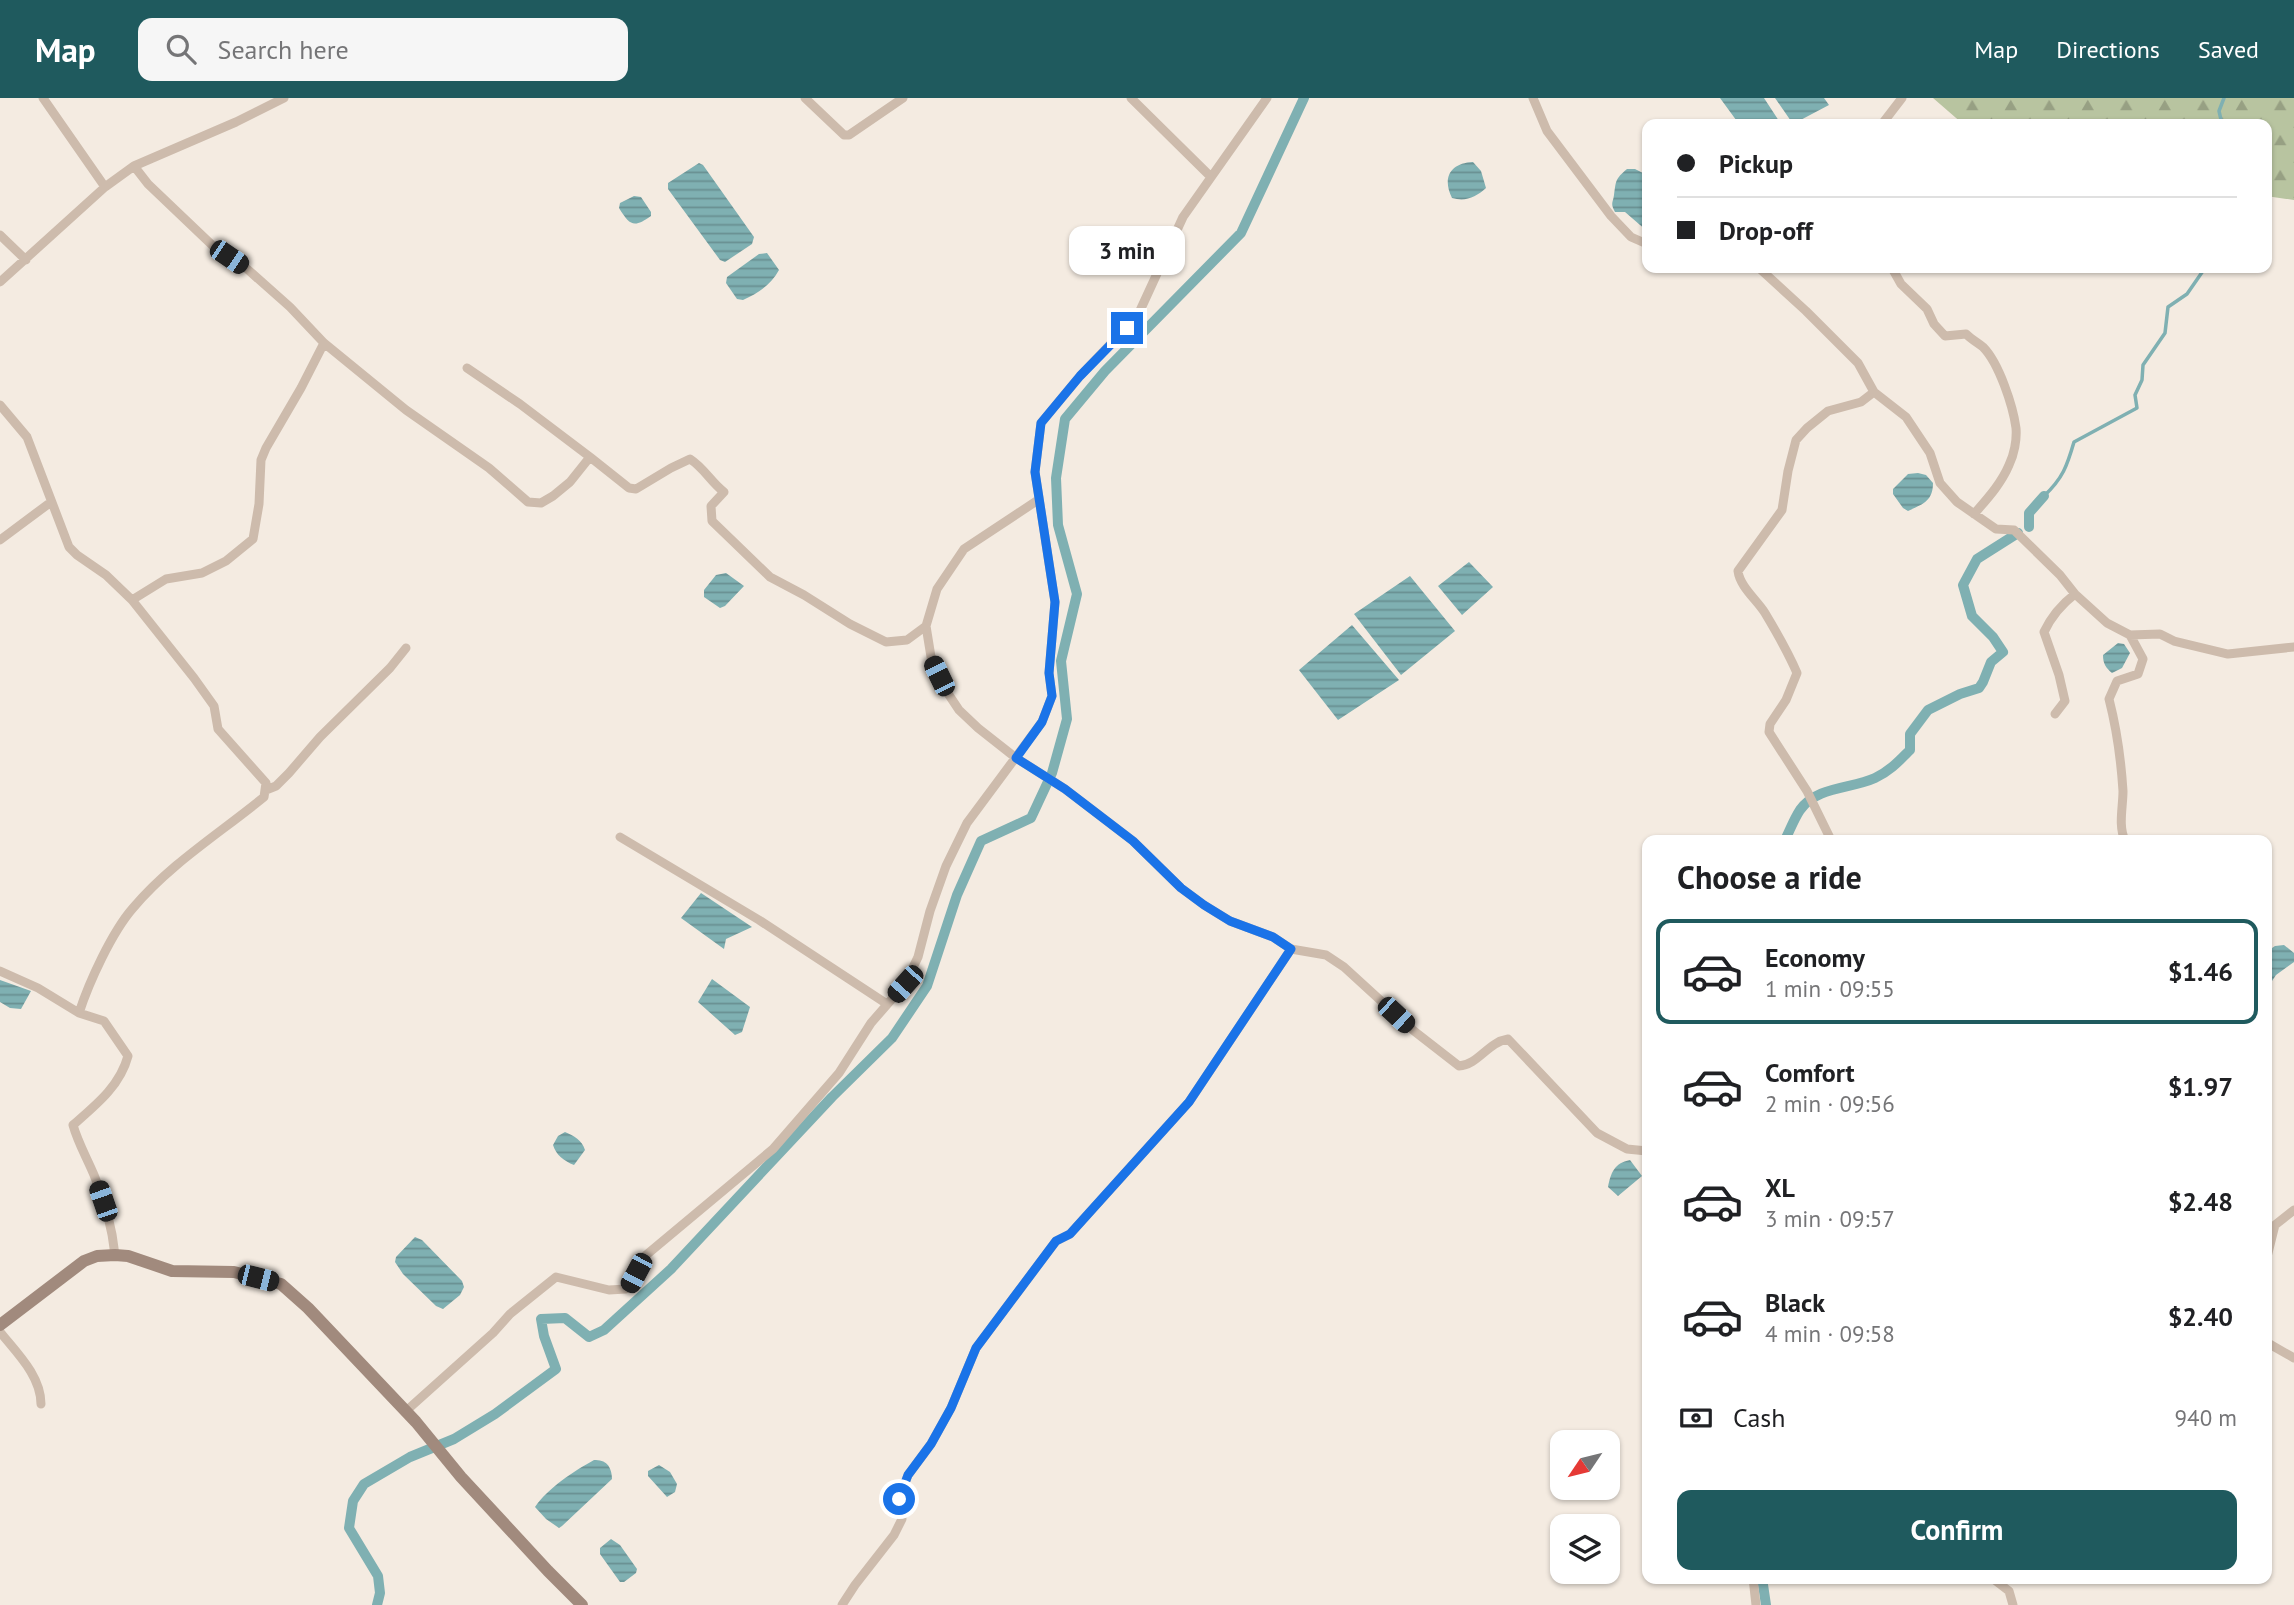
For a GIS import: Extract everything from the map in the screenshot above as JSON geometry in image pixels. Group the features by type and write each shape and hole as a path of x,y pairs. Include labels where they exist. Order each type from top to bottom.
{"street":[{"path":"43,98 105,187"},
{"path":"0,282 105,187 134,166 284,98"},
{"path":"805,98 844,135 849,135 903,98"},
{"path":"1131,98 1211,177"},
{"path":"406,1411 493,1333 510,1314 556,1277 609,1290 626,1289 645,1256 660,1241 773,1149 839,1073 871,1023 905,984 918,957 946,866 967,823 1042,722 1052,696 1049,673 1055,602 1035,472 1041,423 1080,376 1138,315 1183,217 1267,98"},
{"path":"1533,98 1547,131 1611,216 1631,237 1642,242"},
{"path":"1886,119 1902,98"},
{"path":"134,166 164,201 212,245 255,276 290,307 324,343 406,410 489,468 528,502 541,503 553,496 570,482 590,457"},
{"path":"0,235 26,260"},
{"path":"1765,273 1858,363 1874,391 1906,418 1930,453 1940,483 1957,502 1996,529 2014,530 2060,575 2075,594 2107,623 2130,635 2160,634 2174,641 2228,654 2294,647"},
{"path":"1894,273 1900,284 1927,309 1934,324 1945,336 1966,334 1983,348 1995,363 2010,404 2016,429 2015,449 2010,465 1994,491 1974,514"},
{"path":"132,600 166,579 202,573 226,561 253,539 259,503 261,460 265,448 324,343"},
{"path":"467,368 520,404 629,488 636,489 690,459 698,464 724,492 711,506 712,521 770,577 850,624 886,642 907,640 926,626"},
{"path":"1829,835 1807,791 1769,732 1770,724 1786,700 1797,673 1785,645 1763,609 1739,579 1738,571 1782,510 1796,440 1828,411 1861,402 1874,391"},
{"path":"0,405 27,437 69,547 106,575 132,600 214,706 218,729 266,783 264,797 200,846 134,907 121,923 86,990 79,1013"},
{"path":"1038,500 964,549 937,589 926,626 932,663 959,710 1016,758 1065,789 1133,841 1181,888 1204,905 1230,921 1273,937 1291,949 1326,955 1344,967 1413,1031 1459,1066 1468,1066 1499,1041 1508,1039 1597,1133 1627,1149 1642,1150"},
{"path":"0,540 51,502"},
{"path":"2055,714 2065,701 2044,632 2065,601 2075,594"},
{"path":"2122,835 2123,793 2117,729 2109,699 2117,681 2138,674 2143,659 2130,635"},
{"path":"266,790 276,786 289,773 406,648"},
{"path":"620,837 759,920 887,1004"},
{"path":"842,1605 894,1535 902,1519 899,1499 908,1475 931,1444 944,1420 976,1348 1056,1241 1070,1234 1189,1102 1291,949"},
{"path":"0,971 38,988 79,1013 104,1021 128,1056 124,1069 107,1094 73,1125 112,1227 115,1255"},
{"path":"2272,1237 2275,1225 2294,1210"},
{"path":"0,1325 84,1261 97,1256 128,1256 172,1271 234,1272 281,1284 308,1308 406,1411 461,1477 582,1605"},
{"path":"0,1332 35,1378 41,1404"},
{"path":"2272,1345 2294,1358"},
{"path":"1754,1584 1756,1605"},
{"path":"2000,1584 2009,1591 2013,1605"}],"green space":[{"path":"1933,98 2294,98 2294,200 2272,197 2272,119 1957,119"}],"water":[{"path":"1720,98 1764,98 1778,119 1735,119"},
{"path":"1775,98 1824,98 1829,105 1802,119 1790,119"},
{"path":"1473,162 1481,171 1486,188 1470,198 1452,198 1448,184 1450,173 1459,165"},
{"path":"699,163 754,237 752,244 725,262 720,260 668,189 668,183"},
{"path":"1627,169 1642,172 1642,227 1625,212 1615,212 1612,203 1620,175"},
{"path":"634,196 641,197 651,212 651,216 636,223 629,222 619,208 620,203"},
{"path":"767,253 779,270 776,275 759,291 743,300 737,299 726,283 727,277 759,254"},
{"path":"1908,474 1926,475 1933,483 1933,489 1926,501 1908,511 1893,494 1893,489"},
{"path":"1469,562 1493,587 1462,615 1438,586"},
{"path":"726,573 744,586 720,608 704,597 704,590 716,575"},
{"path":"1410,576 1455,631 1401,675 1354,614"},
{"path":"1352,625 1399,680 1338,720 1299,670"},
{"path":"2118,643 2124,644 2130,653 2122,668 2112,673 2105,666 2103,655"},
{"path":"701,893 752,927 726,939 724,949 681,918"},
{"path":"2284,945 2294,953 2294,962 2272,981 2272,948"},
{"path":"712,979 750,1007 742,1032 735,1035 698,1002"},
{"path":"0,980 31,991 21,1009 10,1008 0,1002"},
{"path":"565,1132 580,1141 585,1150 574,1165 561,1157 553,1145 558,1136"},
{"path":"1630,1160 1642,1176 1618,1196 1608,1187 1610,1177 1617,1166"},
{"path":"415,1237 422,1240 462,1281 464,1287 460,1295 443,1309 436,1306 403,1274 395,1262 396,1257"},
{"path":"594,1460 608,1465 612,1479 559,1528 535,1507 554,1487"},
{"path":"659,1465 670,1472 677,1484 675,1492 667,1497 648,1476 648,1471"},
{"path":"611,1539 620,1545 637,1569 636,1573 624,1582 620,1582 600,1554 600,1548"}],"waterway":[{"path":"377,1605 380,1593 378,1576 349,1528 353,1501 364,1484 410,1457 454,1439 495,1414 556,1369 541,1319 565,1318 589,1337 604,1330 671,1269 832,1097 892,1038 927,986 957,895 981,841 1031,818 1052,773 1067,719 1061,661 1077,594 1058,525 1056,478 1065,419 1105,371 1241,233 1304,98"},
{"path":"2221,119 2219,111 2224,98"},
{"path":"2044,496 2064,471 2074,442 2137,408 2135,395 2142,380 2143,365 2165,333 2168,307 2187,294 2202,273"},
{"path":"2029,527 2029,513 2044,496"},
{"path":"1787,835 1798,813 1807,802 1825,792 1866,782 1885,772 1910,750 1910,734 1928,710 1979,688 1991,662 2003,652 1993,637 1972,616 1963,585 1977,559 2018,533"},
{"path":"1763,1584 1766,1605"}],"route":[{"path":"899,1499 908,1475 931,1444 951,1408 976,1348 1056,1241 1070,1234 1189,1102 1291,949 1273,937 1230,921 1204,905 1181,888 1133,841 1065,789 1016,758 1042,722 1052,696 1049,673 1055,602 1035,472 1041,423 1080,376 1127,328"}]}
